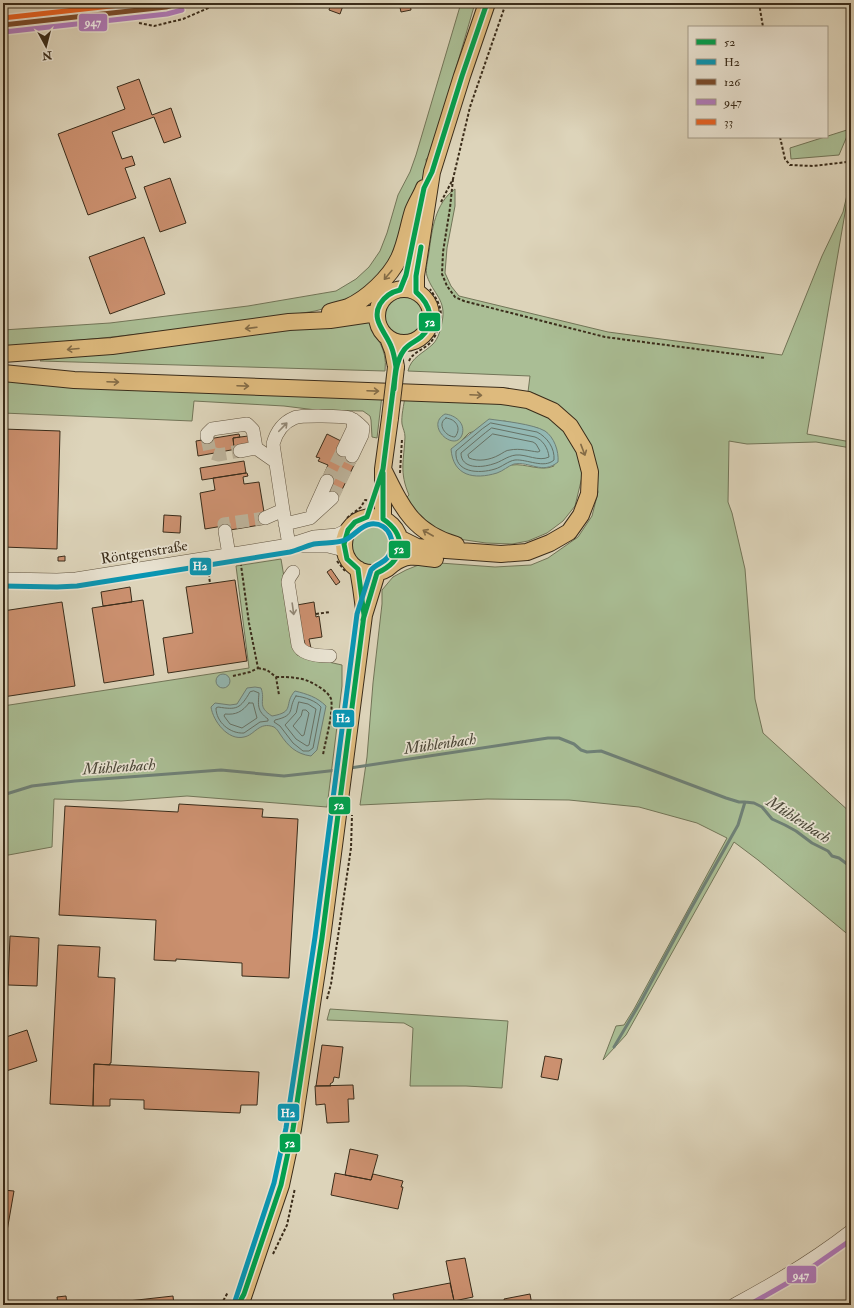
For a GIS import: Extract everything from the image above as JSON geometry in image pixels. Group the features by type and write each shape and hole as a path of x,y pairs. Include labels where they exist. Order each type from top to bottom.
{"main road":[{"path":"422,288 395,290 385,296 379,304 377,323 381,332 388,338 396,342 410,342 416,340 424,334 430,323 430,311 428,304 423,297 422,288 416,276 432,172 487,3"},
{"path":"3,354 112,346 289,322 322,315 348,306 369,293 385,279 399,259 414,211 432,172"},
{"path":"400,290 406,275 424,188"},
{"path":"289,322 330,320 377,313"},
{"path":"388,338 393,351 402,365"},
{"path":"383,519 383,469 390,418 402,365 402,352 410,342"},
{"path":"3,373 74,380 502,396 528,400 553,411 570,426 584,449 590,472 589,494 581,515 569,532 550,543 528,552 491,554 417,547 399,538"},
{"path":"383,469 405,510 420,528 446,542 491,554"},
{"path":"367,517 383,469"},
{"path":"393,564 400,549 399,538 392,526 383,519 374,517 367,517 355,522 348,530 345,538 344,550 347,559 358,569 367,572 376,573 383,571 393,564 400,558 405,557 517,564 544,557 556,551 576,535 585,523 597,499"},
{"path":"358,569 364,615"},
{"path":"240,1303 281,1185 293,1129 321,946 364,615 376,573"}],"street":[{"path":"3,26 180,3"},
{"path":"289,546 273,444 282,426 293,418 303,416 349,418 354,420 363,428 362,435 347,453"},
{"path":"208,437 207,434 212,430 247,424 253,430 256,448 276,462"},
{"path":"240,451 256,448"},
{"path":"310,518 327,481"},
{"path":"285,524 310,518 332,498"},
{"path":"265,518 283,510"},
{"name":"Röntgenstraße","path":"289,546 314,537 337,535 348,530"},
{"path":"225,531 234,555"},
{"name":"Röntgenstraße","path":"3,579 76,579 289,546 328,546 344,550"},
{"path":"293,572 288,582 298,645 303,652 330,656"},
{"path":"734,1305 774,1284 812,1260 851,1231"}],"path":[{"path":"136,22 154,26 183,19 220,3"},
{"path":"506,3 470,108 453,179 443,252 442,274 447,286 455,297 464,301 605,336 765,358"},
{"path":"759,3 763,26"},
{"path":"780,138 785,159 790,165 813,166 847,162 851,147"},
{"path":"438,208 453,179"},
{"path":"402,365 430,343 439,326 440,307 422,288"},
{"path":"400,475 402,438"},
{"path":"234,555 258,668"},
{"path":"316,614 330,612"},
{"path":"233,676 250,672 258,668 267,670 276,678 279,695"},
{"path":"276,678 292,676 306,679 323,689 331,698 332,708 323,755"},
{"path":"221,1305 228,1292"}],"green space":[{"path":"461,3 475,3 430,158 426,159 427,168 404,231 381,277 341,304 315,311 253,321 103,338 3,347 3,330 110,323 248,306 336,291 356,279 369,267 380,251 387,233 398,195 410,172 416,155"},
{"path":"850,129 839,155 791,159 790,148 822,138 828,138 828,136"},
{"path":"851,178 807,434 851,442 851,448 816,442 747,444 729,441 728,502 745,569 755,699 763,733 851,813 851,937 734,842 626,1035 603,1060 616,1026 624,1025 634,1009 727,838 697,823 639,807 569,800 487,799 360,805 367,757 373,683 382,604 382,590 393,577 426,562 495,567 531,565 548,558 578,537 592,516 598,492 588,445 581,428 561,407 528,392 530,376 408,371 412,362 435,342 442,325 443,308 426,273 433,226 443,202 455,189 455,206 447,248 445,273 451,286 459,296 608,332 782,355 822,256 843,212"},
{"path":"407,296 414,299 420,305 423,316 422,324 414,333 407,336 399,336 392,333 384,324 383,312 386,305 395,297"},
{"path":"371,318 375,332 383,349 385,371 40,361 41,360"},
{"path":"3,381 382,395 377,438 372,437 370,416 363,411 316,410 284,406 194,401 192,421 3,413"},
{"path":"405,396 527,404 568,430 581,459 582,477 575,506 563,521 547,533 528,541 512,544 486,543 452,538 429,527 414,513 406,498 409,495 403,473 405,437 402,424","holes":["504,421 538,428 554,466 549,468 512,465 461,441 469,433"]},
{"path":"372,524 387,530 393,545 387,560 372,566 357,560 351,545 357,530"},
{"path":"281,559 297,655 342,665 342,686 327,807 187,796 121,801 54,799 52,847 3,856 3,706 249,668 236,566"},
{"path":"330,1009 508,1021 502,1088 466,1086 410,1086 413,1028 404,1023 327,1020"}],"water":[{"path":"445,414 456,418 461,423 463,431 458,440 453,441 448,439 439,431 439,419"},
{"path":"489,419 526,425 545,431 551,437 555,445 558,453 558,462 552,466 541,468 525,464 514,464 497,473 489,475 473,476 466,474 456,465 451,449"},
{"path":"220,674 226,674 230,678 230,684 226,688 220,688 216,684 216,678"},
{"path":"247,688 261,688 264,709 272,716 287,710 295,691 312,696 326,706 317,750 311,756 293,749 274,727 261,727 244,737 232,736 222,729 212,712 211,707 215,703 230,705 237,704"}],"building":[{"path":"331,3 344,3 340,14 329,10"},
{"path":"399,3 410,3 411,10 401,12"},
{"path":"139,79 152,115 171,108 181,137 164,143 154,117 112,132 122,159 132,156 135,165 125,168 136,198 88,215 58,134 125,109 117,87"},
{"path":"170,178 186,223 160,232 144,187"},
{"path":"144,237 165,294 110,314 89,257"},
{"path":"3,429 60,431 57,549 3,547"},
{"path":"239,434 240,437 233,438 234,448 242,448 198,456 196,441"},
{"path":"327,434 341,441 357,459 337,500 327,495 322,479 328,465 318,461 320,458 316,457"},
{"path":"248,436 250,445 234,448 233,438"},
{"path":"244,461 246,473 202,480 200,468"},
{"path":"247,473 248,476 243,477 244,484 259,482 266,524 224,531 223,526 205,529 200,493 215,490 213,478"},
{"path":"164,515 181,516 180,533 163,532"},
{"path":"65,556 65,561 58,561 58,557"},
{"path":"331,569 340,582 336,585 327,572"},
{"path":"235,580 247,661 168,673 163,638 193,633 186,587"},
{"path":"130,587 132,602 103,606 101,592"},
{"path":"143,600 154,675 104,683 92,608"},
{"path":"62,602 75,686 3,697 3,611"},
{"path":"314,602 316,617 319,616 322,637 309,639 311,648 306,649 304,640 301,640 297,605"},
{"path":"179,804 263,809 262,817 298,819 289,978 242,976 242,963 176,959 176,961 154,960 156,920 59,915 65,806 178,812"},
{"path":"10,936 39,938 37,986 8,985"},
{"path":"58,945 100,947 98,977 115,978 111,1063 110,1065 94,1064 93,1106 50,1104"},
{"path":"27,1030 37,1061 3,1072 3,1038"},
{"path":"322,1045 343,1047 339,1078 334,1077 333,1082 330,1084 331,1086 316,1086"},
{"path":"545,1056 562,1059 558,1080 541,1077"},
{"path":"94,1064 259,1072 257,1105 241,1105 240,1113 144,1109 144,1100 110,1099 110,1106 93,1106"},
{"path":"353,1085 354,1099 348,1099 349,1122 327,1123 325,1104 316,1105 315,1086"},
{"path":"350,1149 378,1155 371,1180 345,1175"},
{"path":"335,1173 371,1180 373,1174 403,1181 398,1209 331,1195"},
{"path":"3,1190 14,1191 3,1254"},
{"path":"465,1258 473,1297 454,1301 446,1261"},
{"path":"450,1283 455,1305 395,1305 393,1294"},
{"path":"530,1294 532,1305 505,1305 504,1299"},
{"path":"66,1296 67,1305 58,1305 57,1297"},
{"path":"173,1296 174,1305 129,1305 128,1301"},
{"path":"495,1301 496,1305 473,1305"}],"waterway":[{"name":"Mühlenbach","path":"350,768 548,738 559,738 574,744 581,750 587,752 601,751 726,798 739,802 754,803 762,807 772,819 796,831 812,843 828,851 832,856 839,858 851,867"},
{"name":"Mühlenbach","path":"3,795 32,786 75,781 221,770 284,776 338,770"},
{"path":"614,1047 640,1003 738,825 745,802"}],"tunnel":[{"path":"207,437 210,452 218,455 240,451"},
{"path":"327,481 343,450"},
{"path":"332,498 352,456"},
{"path":"225,531 224,524 265,518"}],"transit line":[{"name":"33","path":"3,18 138,3"},
{"name":"126","path":"3,25 166,7 180,3"},
{"name":"52","path":"238,1305 244,1294 281,1185 293,1129 322,938 364,615 358,569 347,559 344,544 348,530 355,522 367,517 383,469 396,367 392,349 380,325 377,315 380,304 391,293 400,290 406,275 424,188 432,172 487,3"},
{"name":"947","path":"4,32 167,14 182,10"},
{"name":"52","path":"394,389 396,369 401,354 408,346 421,337 429,326 430,314 428,308 416,292 416,276 421,247"},
{"name":"52","path":"363,620 377,573 393,562 400,548 396,533 383,519 383,473"},
{"name":"H2","path":"3,586 77,586 290,552 314,544 345,540 364,526 371,524 383,526 387,530 392,540 391,552 388,557 371,570 357,614 315,937 286,1128 274,1183 234,1304"},
{"name":"947","path":"749,1305 798,1277 851,1240"}]}
